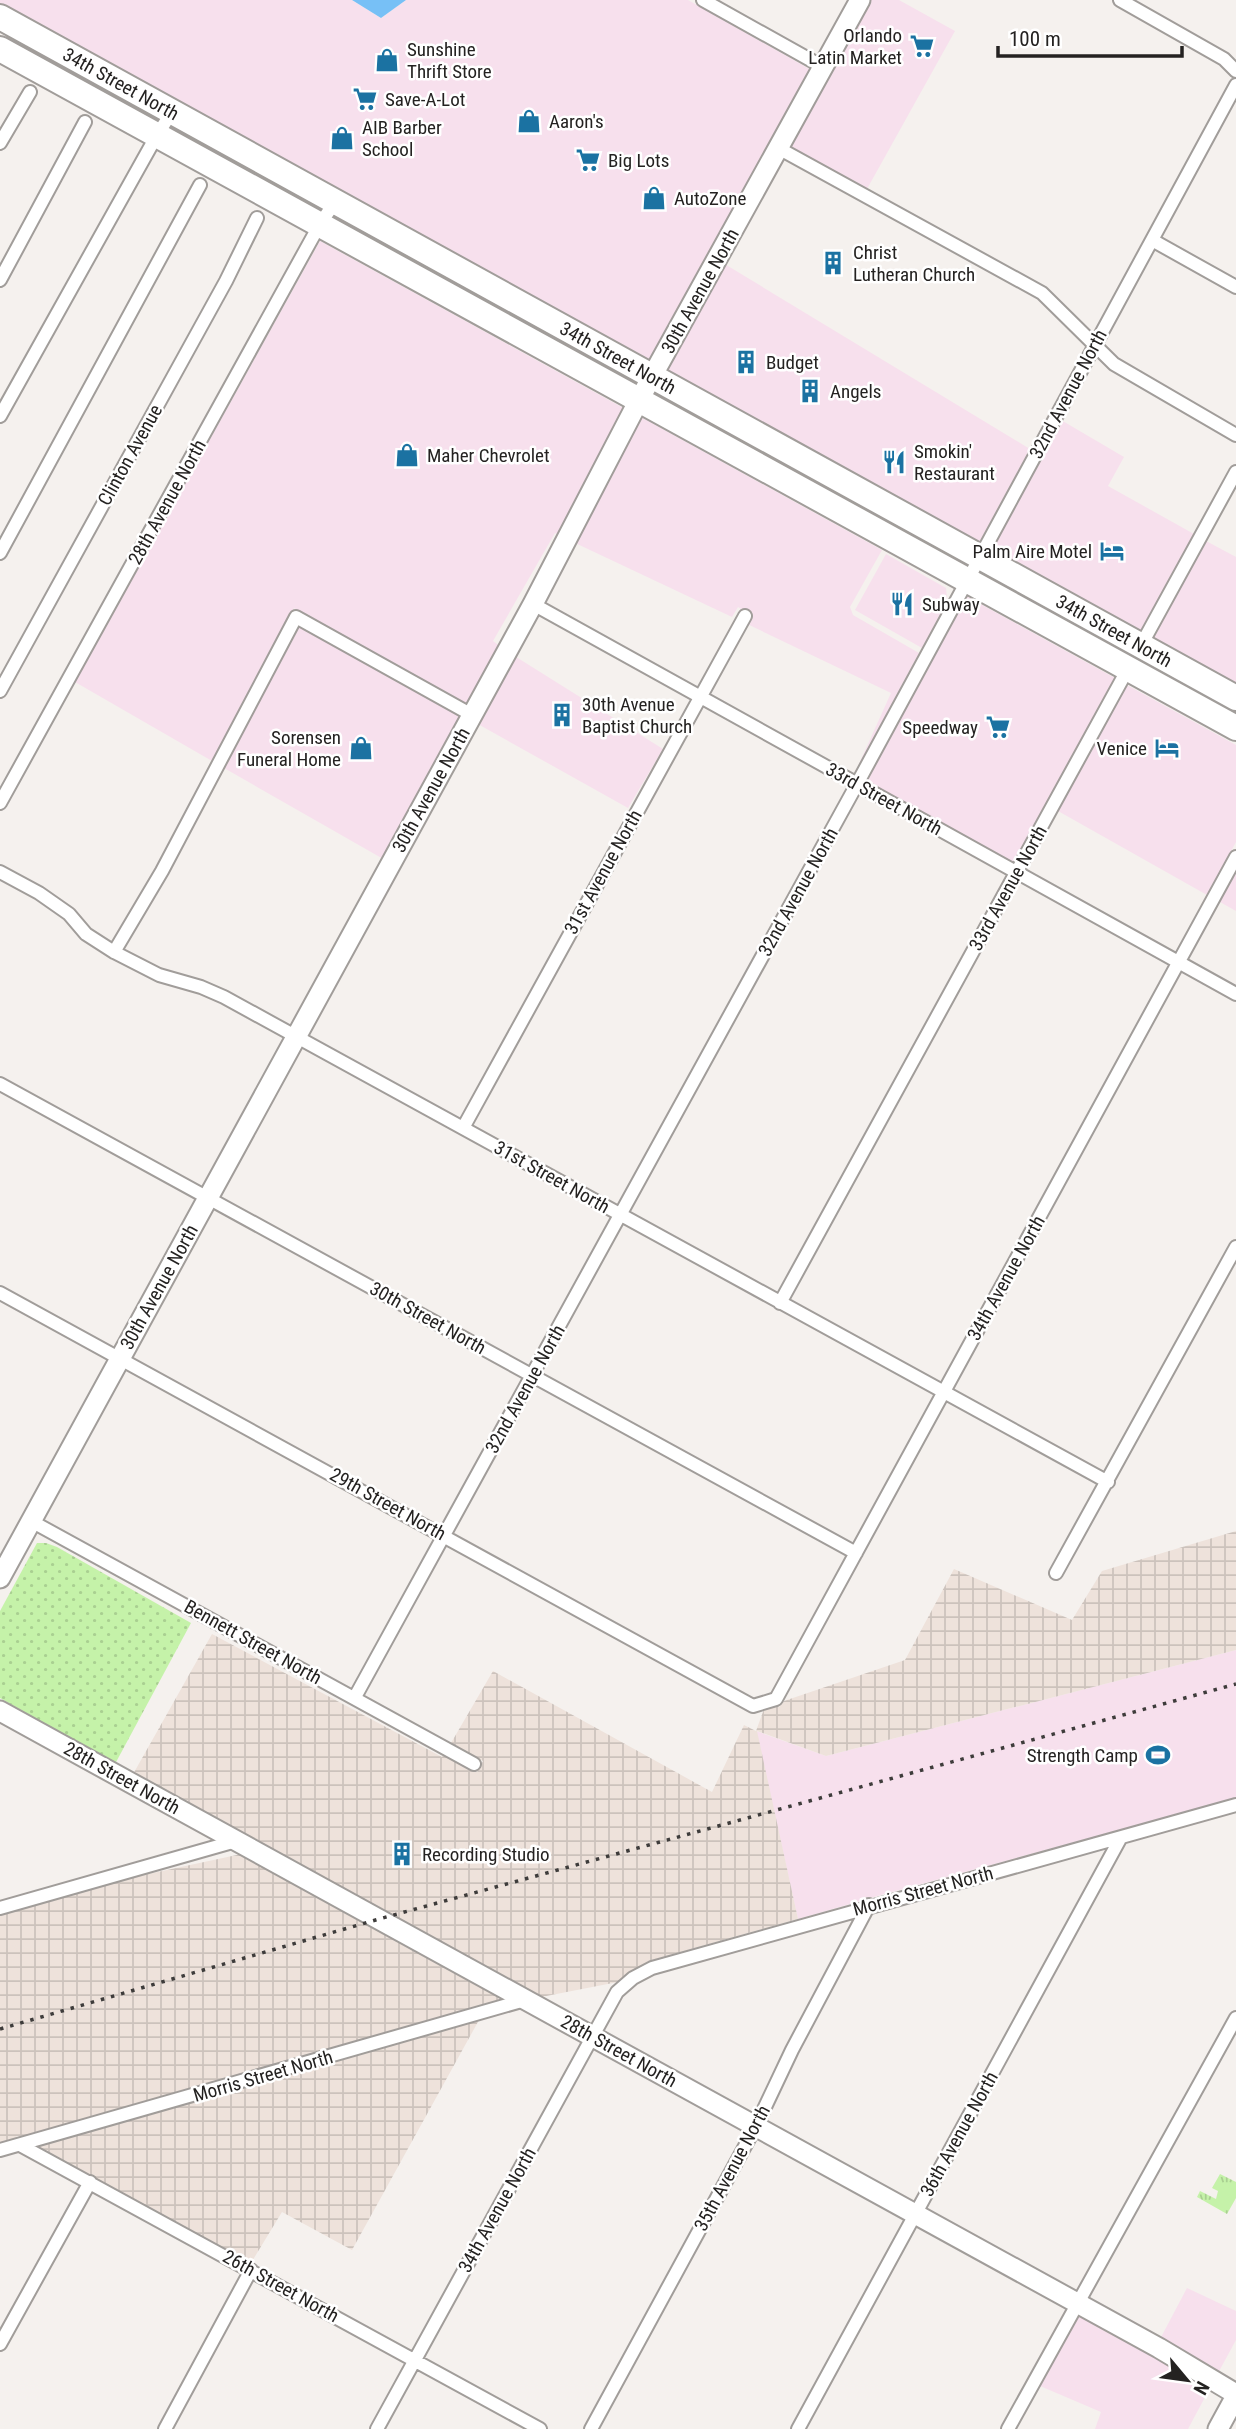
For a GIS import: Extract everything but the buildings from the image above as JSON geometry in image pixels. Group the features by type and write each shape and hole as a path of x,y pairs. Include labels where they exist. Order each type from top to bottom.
{"highway":[{"name":"34th Street North","path":"1,20 1236,698"},
{"name":"34th Street North","path":"0,49 1236,728"}],"street":[{"path":"703,0 823,67"},
{"name":"30th Avenue North","path":"0,1578 533,604 639,400 860,0"},
{"path":"1120,0 1224,59 1236,71"},
{"name":"32nd Avenue North","path":"355,1697 857,784 1236,85"},
{"path":"0,143 30,92"},
{"path":"0,416 172,112"},
{"path":"0,280 85,122"},
{"path":"780,149 1042,293 1114,364 1236,435"},
{"path":"0,553 200,185"},
{"name":"28th Avenue North","path":"0,803 335,202"},
{"name":"Clinton Avenue","path":"0,691 226,281 257,218"},
{"path":"1152,240 1236,287"},
{"path":"811,494 823,471"},
{"name":"33rd Avenue North","path":"780,1303 1236,472"},
{"name":"33rd Street North","path":"533,604 1236,994"},
{"name":"31st Avenue North","path":"463,1128 745,616"},
{"path":"114,952 162,871 296,617 472,715"},
{"name":"34th Avenue North","path":"776,1699 1236,857"},
{"name":"31st Street North","path":"0,872 39,893 68,914 86,934 114,952 159,975 224,997 1108,1482"},
{"name":"30th Street North","path":"0,1084 856,1553"},
{"path":"1056,1573 1236,1247"},
{"name":"29th Street North","path":"0,1293 753,1706 776,1699"},
{"name":"Bennett Street North","path":"31,1521 474,1764"},
{"name":"28th Street North","path":"0,1711 1077,2302 1236,2395"},
{"name":"Morris Street North","path":"617,1992 633,1978 652,1968 869,1905 1120,1839 1236,1805"},
{"name":"36th Avenue North","path":"798,2429 1120,1839"},
{"path":"0,1908 236,1841"},
{"name":"35th Avenue North","path":"591,2429 756,2126 792,2050 869,1905"},
{"name":"34th Avenue North","path":"377,2429 617,1992"},
{"name":"Morris Street North","path":"0,2150 525,2000"},
{"path":"1008,2429 1236,2018"},
{"name":"26th Street North","path":"20,2144 540,2429"},
{"path":"0,2344 90,2182"},
{"path":"165,2429 251,2270"},
{"path":"1218,2429 1236,2395"}],"shaded area":[{"path":"0,0 352,0 381,18 406,0 688,0 813,71 650,368 0,10"},
{"path":"869,0 899,0 955,31 867,189 789,146"},
{"path":"320,241 627,410 560,535 555,533 493,641 501,647 469,706 294,608 212,761 75,682"},
{"path":"723,263 1030,449 976,548 662,375"},
{"path":"639,416 882,550 850,607 853,615 919,653 854,775 891,693 745,623 750,614 738,607 732,617 573,542"},
{"path":"1061,420 1124,457 1108,486 1194,534 1138,637 989,555"},
{"path":"1206,541 1236,557 1236,690 1150,644"},
{"name":"Subway","path":"886,554 946,588 947,599 943,609 922,648 855,610"},
{"path":"966,596 1115,678 1013,864 866,782"},
{"path":"300,626 463,717 385,860 224,768"},
{"path":"513,655 663,749 628,808 476,723"},
{"path":"1127,685 1236,745 1236,842 1207,895 1058,811"},
{"path":"1236,872 1236,911 1220,902"},
{"path":"1236,1531 1236,1650 826,1756 757,1731 798,1919 649,1961 629,1972 618,1982 536,1998 132,1776 212,1634 442,1757 444,1754 477,1772 483,1761 451,1743 493,1671 712,1792 744,1725 756,1731 764,1709 779,1707 784,1701 905,1660 954,1569 1072,1620 1102,1571"},
{"path":"1236,1650 1236,1798 866,1897 864,1900 798,1919 756,1731 826,1756"},
{"path":"246,1853 509,1998 0,2143 0,1915 125,1879"},
{"path":"479,2020 352,2250 282,2212 251,2263 37,2147"},
{"path":"1187,2288 1236,2311 1236,2340 1217,2375 1159,2341"},
{"path":"1080,2312 1211,2386 1188,2429 1095,2429 1101,2412 1040,2386"}],"green space":[{"path":"37,1543 57,1547 191,1623 115,1764 0,1698 0,1611"},
{"path":"1220,2174 1236,2182 1236,2198 1227,2214 1197,2197 1200,2191 1216,2199 1218,2191 1212,2188"}],"water":[{"path":"352,0 406,0 381,18"}],"railway":[{"path":"0,2029 379,1919 1236,1684"}],"place":[{"name":"Orlando Latin Market","path":"922,46"},
{"name":"Sunshine Thrift Store","path":"387,60"},
{"name":"Save-A-Lot","path":"365,99"},
{"name":"Aaron's","path":"529,121"},
{"name":"AIB Barber School","path":"342,138"},
{"name":"Big Lots","path":"588,160"},
{"name":"AutoZone","path":"654,198"},
{"name":"Christ Lutheran Church","path":"833,263"},
{"name":"Budget","path":"746,362"},
{"name":"Angels","path":"810,391"},
{"name":"Maher Chevrolet","path":"407,455"},
{"name":"Smokin' Restaurant","path":"894,462"},
{"name":"Palm Aire Motel","path":"1112,551"},
{"name":"Subway","path":"902,604"},
{"name":"30th Avenue Baptist Church","path":"562,715"},
{"name":"Speedway","path":"998,727"},
{"name":"Sorensen Funeral Home","path":"361,748"},
{"name":"Venice","path":"1167,748"},
{"name":"Strength Camp","path":"1158,1755"},
{"name":"Recording Studio","path":"402,1854"}]}
